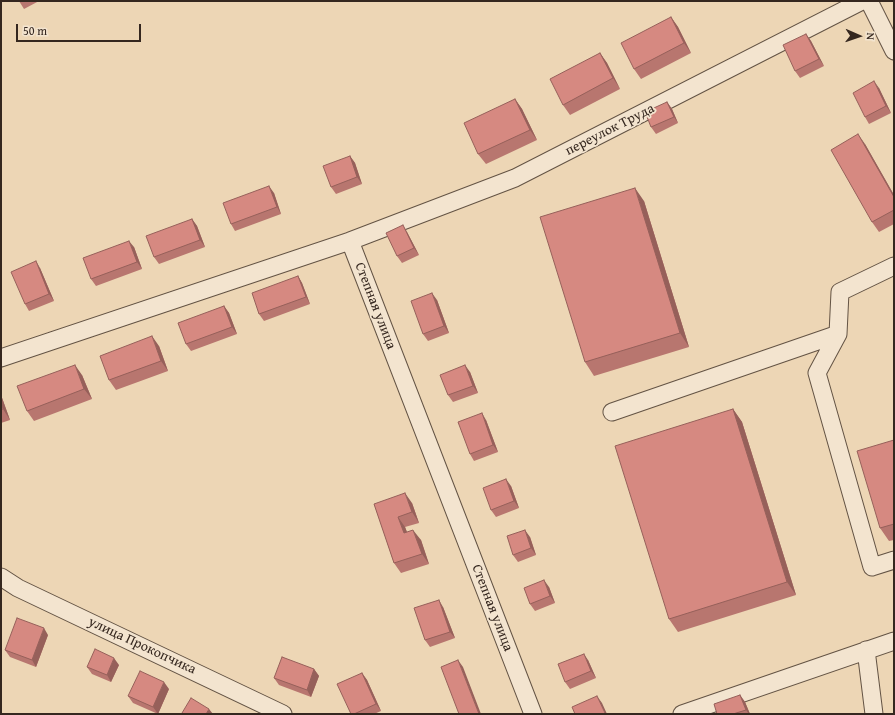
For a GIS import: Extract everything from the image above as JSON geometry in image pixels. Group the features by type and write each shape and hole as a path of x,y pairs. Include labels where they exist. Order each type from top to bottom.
{"street":[{"name":"переулок Труда","path":"350,241 515,178 862,1"},
{"path":"869,1 894,51"},
{"path":"1,358 350,241"},
{"name":"Степная улица","path":"350,241 533,714"},
{"path":"894,266 840,292 838,334 817,373 872,568 894,560"},
{"path":"612,412 838,334"},
{"name":"улица Прокопчика","path":"1,577 18,588 284,714"},
{"path":"682,714 894,641"},
{"path":"866,650 874,714"}],"building":[{"path":"671,17 684,43 634,69 621,43"},
{"path":"806,34 819,59 795,71 783,45"},
{"path":"600,53 613,78 563,105 550,79"},
{"path":"874,81 886,106 865,117 853,93"},
{"path":"515,99 530,130 478,154 464,123"},
{"path":"667,102 674,117 651,127 645,112"},
{"path":"858,134 894,197 894,210 872,222 831,150"},
{"path":"350,156 357,177 331,187 323,166"},
{"path":"269,186 277,207 231,224 223,203"},
{"path":"635,188 680,333 585,362 540,217"},
{"path":"192,219 200,240 154,257 146,236"},
{"path":"403,225 414,248 397,256 386,233"},
{"path":"129,241 137,262 91,279 83,258"},
{"path":"36,261 49,294 25,304 11,272"},
{"path":"298,276 306,297 259,314 252,293"},
{"path":"432,293 444,326 423,334 411,301"},
{"path":"224,306 232,327 186,344 178,323"},
{"path":"152,336 161,361 109,380 100,356"},
{"path":"75,365 84,389 27,411 17,386"},
{"path":"465,365 473,386 448,395 440,375"},
{"path":"733,409 787,582 669,619 615,446"},
{"path":"482,413 493,445 470,454 458,422"},
{"path":"894,440 894,524 880,528 857,451"},
{"path":"506,479 514,501 491,510 483,488"},
{"path":"405,493 412,512 398,517 404,533 413,530 422,554 394,563 374,504"},
{"path":"525,530 531,548 513,555 507,536"},
{"path":"544,580 550,596 530,604 524,588"},
{"path":"439,600 450,632 425,640 414,608"},
{"path":"17,618 44,628 32,660 5,650"},
{"path":"95,649 114,658 107,675 87,667"},
{"path":"584,654 591,671 565,682 558,664"},
{"path":"282,657 314,669 307,690 274,678"},
{"path":"458,660 479,714 459,714 441,667"},
{"path":"140,671 164,682 153,707 128,696"},
{"path":"362,673 376,704 351,714 337,684"},
{"path":"740,695 746,710 733,714 717,714 714,704"},
{"path":"597,696 605,713 575,714 572,707"},
{"path":"191,698 209,709 206,714 182,713"}]}
